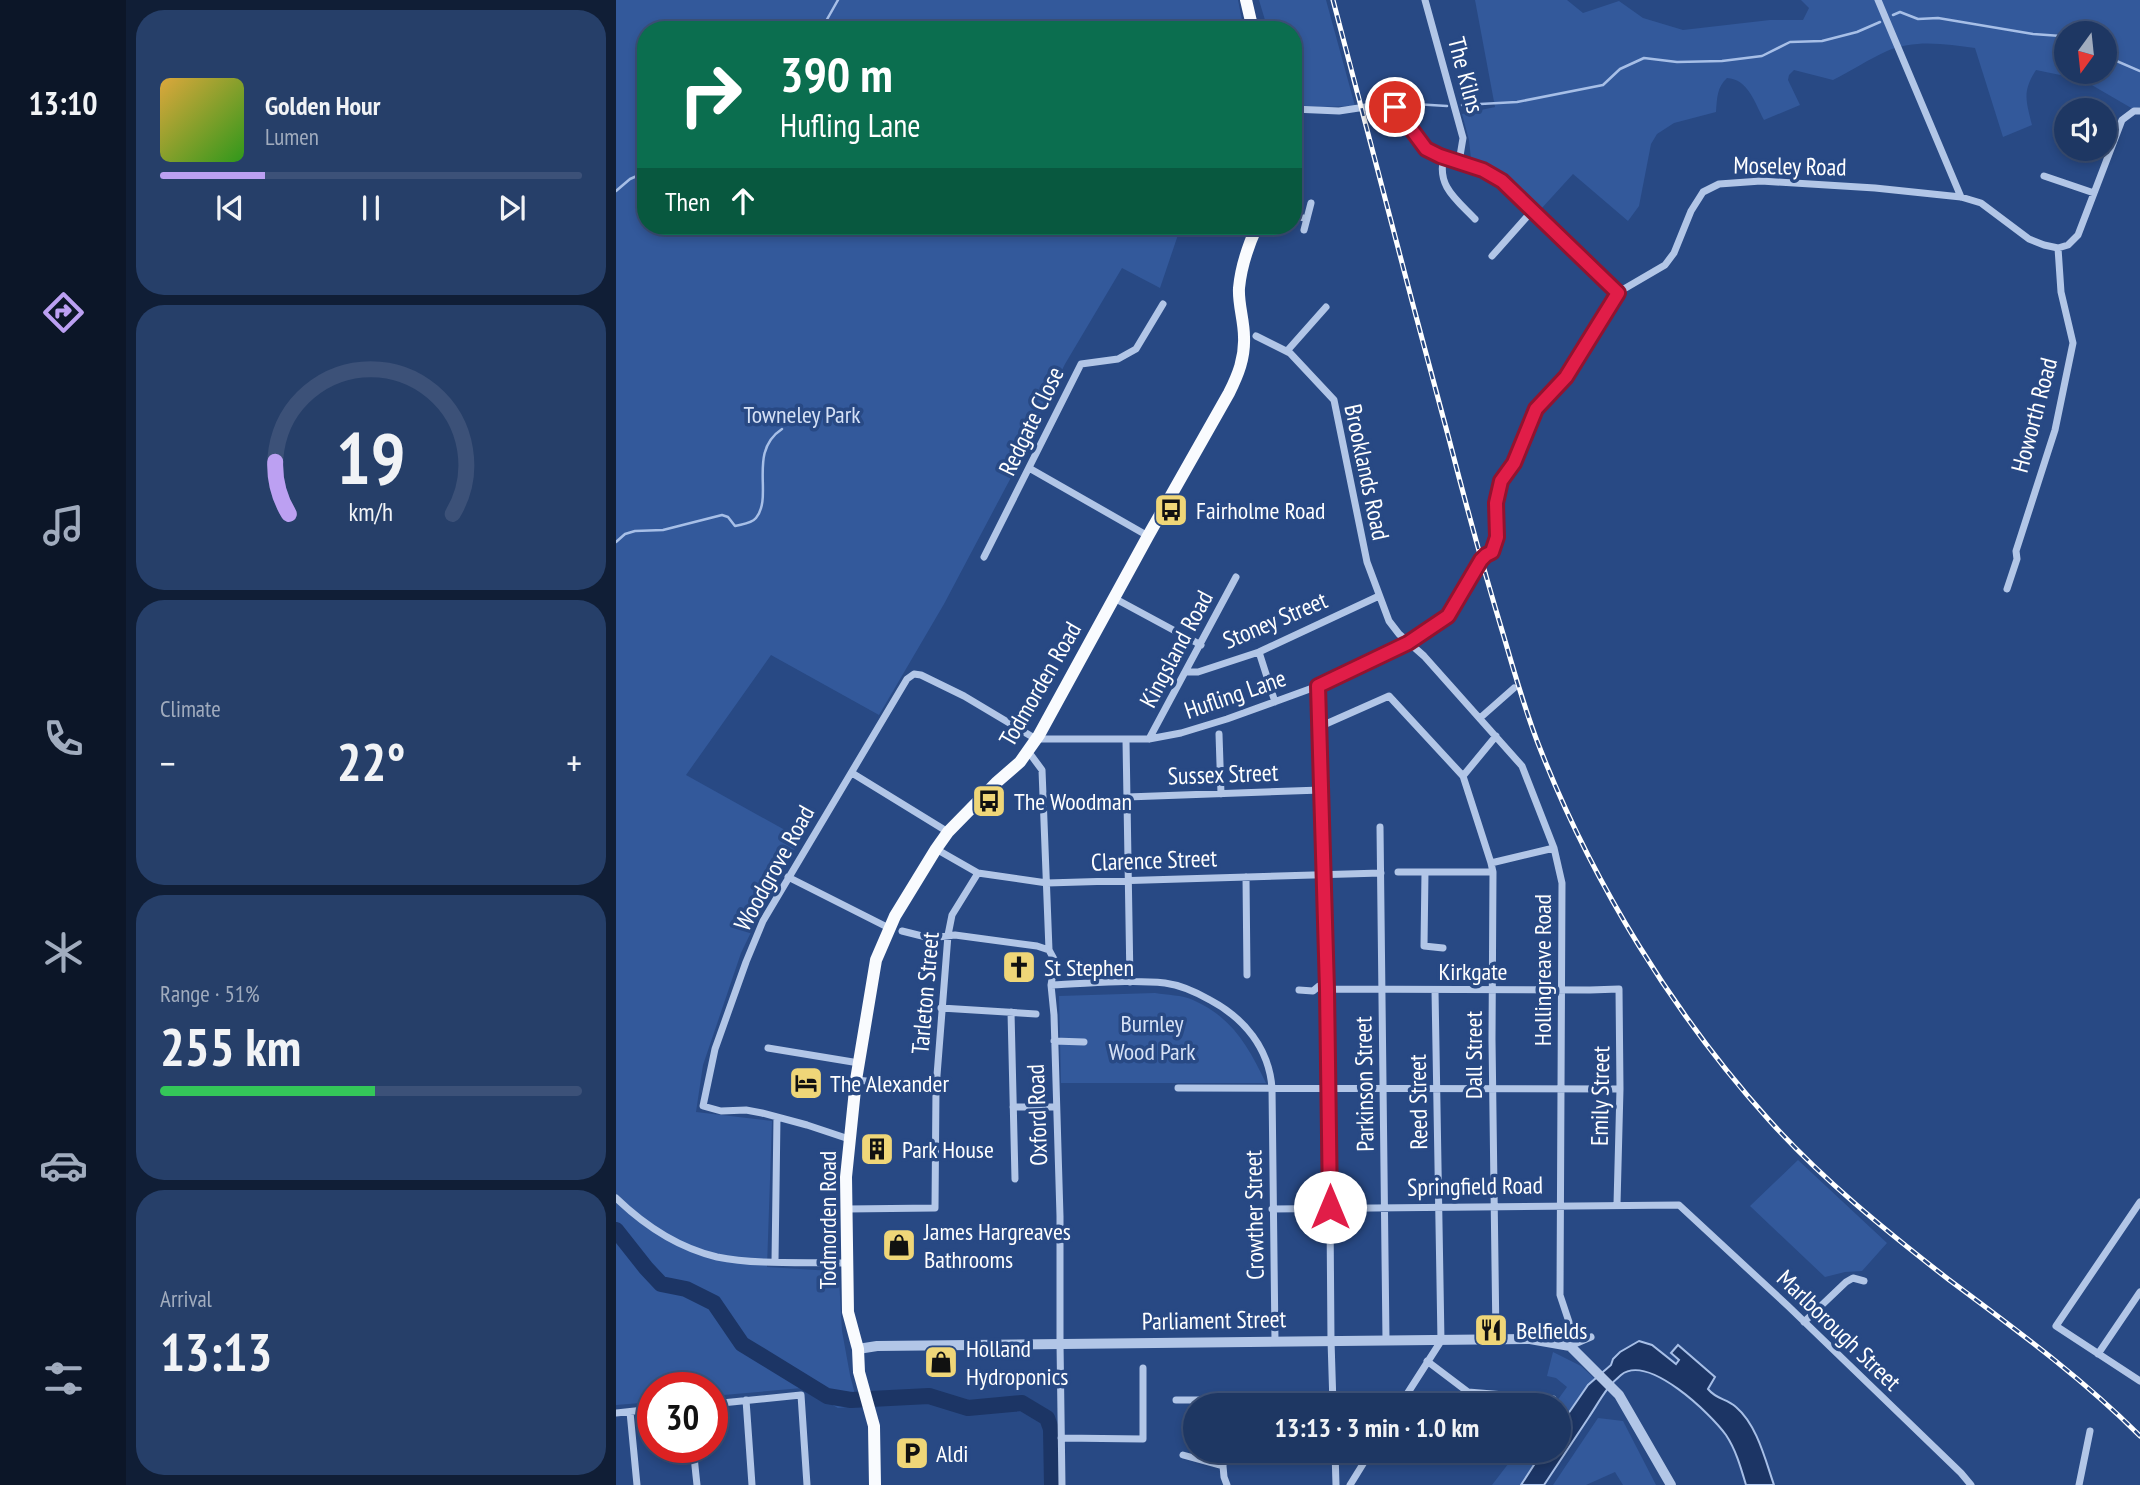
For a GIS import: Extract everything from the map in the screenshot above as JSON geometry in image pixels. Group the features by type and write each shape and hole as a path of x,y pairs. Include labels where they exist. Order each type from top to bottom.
{"highway":[{"path":"1246,0 1251,21"},
{"name":"Todmorden Road","path":"875,1485 874,1426 859,1373 858,1349 848,1312 846,1177 856,1080 874,968 888,928 920,871 948,832 1028,751 1036,739 1229,393 1240,371 1244,335 1239,291 1245,255 1253,235"}],"street":[{"name":"The Kilns","path":"1425,0 1463,138 1459,162"},
{"path":"1878,0 1961,197"},
{"path":"1302,109 1339,111 1385,104 1395,107 1426,149 1483,170 1502,181 1618,293"},
{"path":"2058,248 2068,245 2078,235 2122,120 2134,111 2140,111"},
{"path":"1444,157 1441,171 1445,186 1475,219"},
{"path":"2044,176 2094,193"},
{"name":"Moseley Road","path":"1481,560 1492,552 1497,537 1496,503 1501,481 1514,463 1536,409 1566,377 1618,293 1665,265 1674,253 1690,211 1703,192 1720,184 1761,181 1961,197 1981,203 2029,239 2058,248"},
{"path":"1304,230 1311,203"},
{"path":"1492,256 1533,210"},
{"path":"1302,218 1307,219"},
{"name":"Howorth Road","path":"2007,589 2017,559 2016,551 2055,430 2073,343 2061,292 2058,248"},
{"name":"Redgate Close","path":"984,557 1081,364 1118,359 1136,349 1163,303"},
{"path":"1287,351 1326,307"},
{"name":"Brooklands Road","path":"1256,336 1287,351 1334,400 1364,551 1389,621 1408,643"},
{"path":"1029,468 1148,536"},
{"name":"Hufling Lane","path":"1036,739 1126,740 1181,733 1318,686 1408,643 1448,616 1481,560"},
{"name":"Kingsland Road","path":"1149,739 1236,577"},
{"name":"Stoney Street","path":"1185,672 1198,672 1259,652 1379,596"},
{"path":"1114,598 1201,645"},
{"name":"Hollingreave Road","path":"1408,643 1424,656 1522,766 1554,848 1562,883 1560,1295 1572,1331 1570,1346"},
{"path":"1259,652 1275,702"},
{"name":"Woodgrove Road","path":"776,1117 746,1110 721,1111 703,1105 715,1049 763,921 907,679 914,674 921,675 964,696 1036,739"},
{"path":"1318,686 1327,988 1333,1393"},
{"path":"1480,718 1514,688"},
{"path":"1320,727 1389,696 1463,776 1496,736"},
{"path":"1219,734 1221,794"},
{"path":"1126,740 1130,982"},
{"name":"Oxford Road","path":"1028,751 1042,770 1049,950 1055,961 1051,985 1060,1216 1062,1485"},
{"path":"852,773 948,832"},
{"name":"Dall Street","path":"1463,776 1492,867 1496,1339"},
{"name":"Sussex Street","path":"1127,797 1321,790"},
{"name":"Parkinson Street","path":"1380,827 1386,1340"},
{"path":"1398,872 1492,867 1554,848"},
{"name":"Clarence Street","path":"936,849 978,873 1047,883 1381,873"},
{"path":"1425,872 1424,946 1443,948"},
{"name":"Tarleton Street","path":"847,1209 935,1208 936,1088 948,935 952,915 978,873"},
{"path":"788,877 888,928"},
{"path":"1245,877 1247,975"},
{"path":"902,931 930,938 948,935 1037,946 1049,950"},
{"name":"Crowther Street","path":"1051,985 1167,983 1196,992 1225,1007 1240,1019 1257,1040 1271,1073 1272,1088 1275,1340"},
{"name":"Kirkgate","path":"1299,990 1312,991 1319,986 1435,990 1619,989"},
{"name":"Emily Street","path":"1617,1204 1619,989"},
{"name":"Reed Street","path":"1435,990 1441,1340"},
{"path":"941,1008 1036,1014"},
{"path":"1011,1012 1015,1179"},
{"path":"1054,1041 1084,1041"},
{"path":"768,1048 859,1063"},
{"path":"856,1080 936,1088"},
{"path":"1178,1088 1620,1089"},
{"path":"1013,1107 1056,1107"},
{"path":"775,1261 776,1117 849,1139"},
{"path":"616,1198 632,1214 660,1233 685,1246 717,1257 847,1264"},
{"path":"2140,1202 2056,1326 2140,1381"},
{"name":"Springfield Road","path":"1272,1209 1560,1204 1679,1205"},
{"name":"Marlborough Street","path":"1679,1205 1971,1485"},
{"path":"1804,1322 1846,1282 1853,1278 1864,1281"},
{"path":"2098,1354 2140,1292"},
{"path":"1591,1337 1570,1346 1619,1395 1671,1485"},
{"name":"Parliament Street","path":"858,1349 877,1346 1059,1343 1496,1339 1530,1339 1570,1346"},
{"path":"1407,1393 1441,1340"},
{"path":"1427,1361 1468,1392 1480,1393"},
{"path":"1061,1438 1143,1439 1143,1368"},
{"path":"728,1402 801,1395 807,1485"},
{"path":"746,1400 752,1485"},
{"path":"1176,1400 1183,1400"},
{"path":"616,1413 637,1411"},
{"path":"629,1412 637,1485"},
{"path":"2079,1485 2090,1431"},
{"path":"1182,1455 1223,1466"},
{"path":"695,1463 697,1485"},
{"path":"1223,1463 1227,1485"},
{"path":"1335,1463 1336,1485"},
{"path":"1350,1485 1364,1463"}],"green space":[{"name":"Towneley Park","path":"616,0 1238,0 1242,21 637,21 637,235 1178,235 1160,288 1122,268 1065,364 1032,430 1035,432 944,604 879,715 771,655 686,775 801,839 777,878 741,953 703,1065 696,1112 772,1121 767,1267 832,1271 839,1279 842,1331 858,1406 838,1408 802,1388 728,1395 728,1372 637,1372 637,1403 616,1405"},
{"path":"1259,0 1326,0 1355,106 1302,106 1302,21 1265,21"},
{"path":"1475,0 1567,0 1583,13 1619,1 1643,18 1683,30 1770,20 1803,20 1809,8 1801,0 2140,0 2140,107 2133,109 2090,84 2118,84 2118,21 2054,21 2054,74 2036,70 2027,90 2032,125 2003,137 1975,48 1942,44 1897,47 1833,80 1794,70 1788,80 1800,105 1764,120 1746,87 1727,78 1719,89 1716,112 1674,123 1657,134 1651,144 1639,206 1628,221 1573,174 1541,209 1507,180 1471,159 1462,114 1495,107"},
{"name":"Burnley Wood Park","path":"1155,993 1189,998 1218,1015 1245,1045 1266,1083 1061,1083 1059,996"},
{"path":"1798,1160 1887,1243 1862,1271 1825,1277 1750,1206"},
{"path":"1553,1352 1581,1366 1596,1380 1588,1385 1571,1410 1571,1393 1563,1393 1567,1387 1556,1378 1547,1376"},
{"path":"1598,1418 1623,1421 1656,1485 1623,1485 1615,1472 1586,1485 1553,1485 1568,1463 1571,1463 1571,1458"},
{"path":"1509,1463 1535,1463 1521,1485 1492,1485"}],"shaded area":[{"path":"1639,1341 1652,1345 1676,1364 1679,1360 1671,1353 1678,1345 1715,1377 1708,1389 1736,1407 1750,1423 1760,1443 1774,1485 1746,1485 1730,1441 1718,1425 1678,1389 1647,1372 1633,1370 1616,1379 1571,1444 1571,1410 1588,1385 1611,1365 1620,1352"},
{"path":"1535,1463 1558,1463 1544,1485 1521,1485"}],"waterway":[{"path":"826,21 838,0"},
{"path":"1893,15 1900,12 1918,19 1938,18 2054,36"},
{"path":"1462,105 1517,102 1603,85 1620,69 1644,58 1677,62 1722,61 1762,56 1790,42 1822,41 1857,32 1880,22"},
{"path":"2118,62 2140,71"},
{"path":"1414,104 1447,106"},
{"path":"616,191 637,176"},
{"path":"616,542 625,534 635,531 663,530 722,515 728,517 735,526 754,520 761,509 763,498 763,461 766,450 782,429"},
{"path":"616,1230 661,1284 686,1289 714,1303 742,1344 827,1396 851,1400 929,1396 968,1408 1022,1403 1047,1418 1051,1429 1052,1485"}],"railway":[{"path":"1333,0 1489,588 1521,694 1562,800 1611,898 1639,946 1701,1037 1790,1142 1878,1223 2071,1374 2140,1436"}],"place":[{"name":"Fairholme Road","path":"1171,510"},
{"name":"The Woodman","path":"989,801"},
{"name":"St Stephen","path":"1019,967"},
{"name":"The Alexander","path":"806,1083"},
{"name":"Park House","path":"877,1149"},
{"name":"James Hargreaves Bathrooms","path":"899,1245"},
{"name":"Belfields","path":"1491,1330"},
{"name":"Holland Hydroponics","path":"941,1362"},
{"name":"Aldi","path":"912,1453"}],"route":[{"path":"1330,1207 1318,686 1408,643 1448,616 1481,560 1492,552 1497,537 1496,503 1501,481 1514,463 1536,409 1566,377 1618,293 1502,181 1483,170 1426,149 1395,107"}]}
